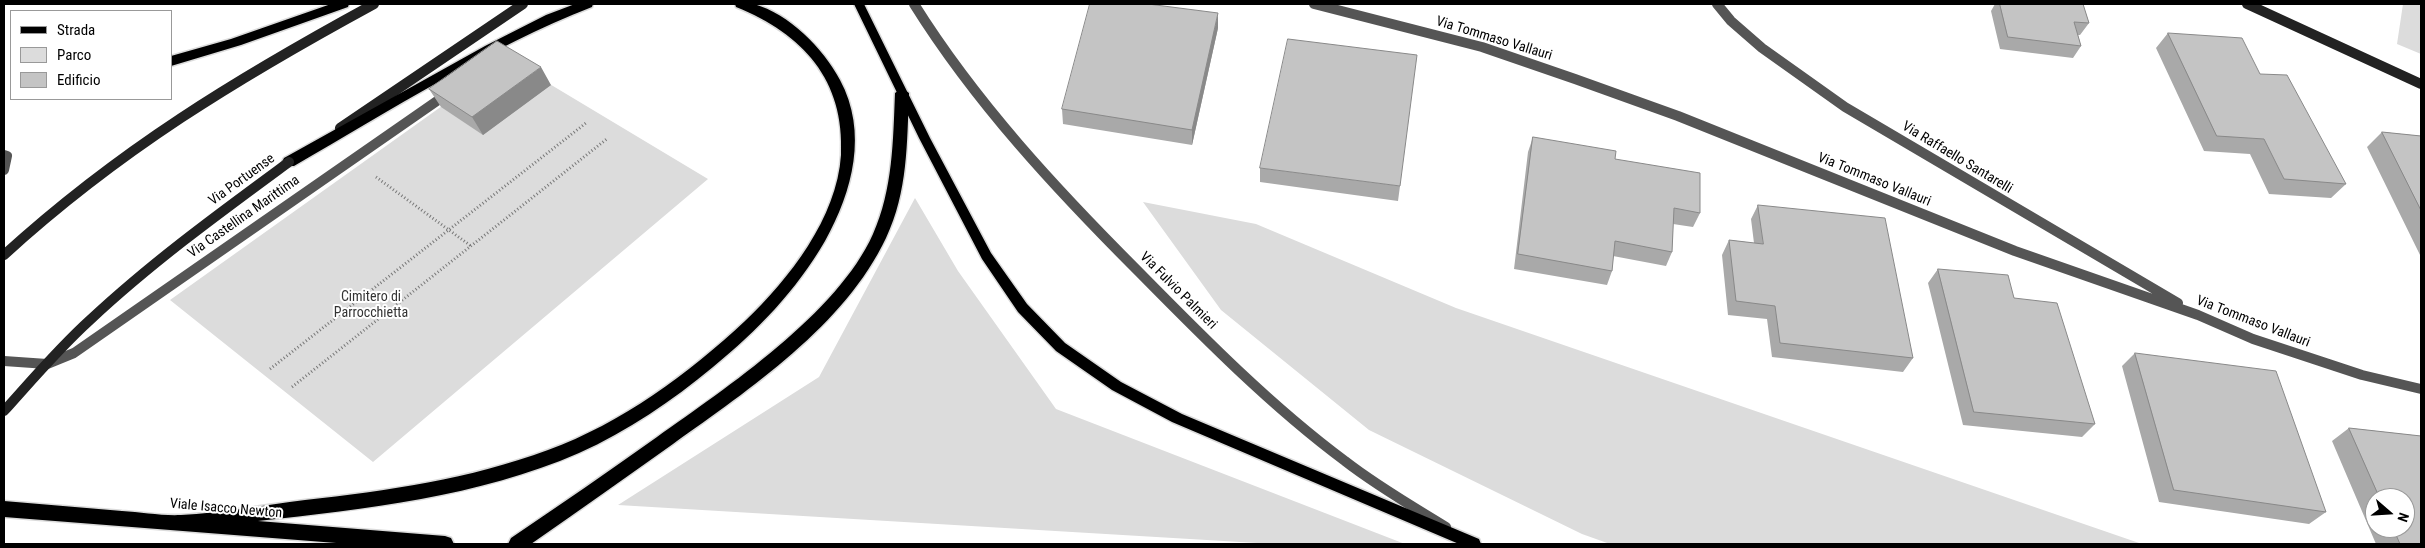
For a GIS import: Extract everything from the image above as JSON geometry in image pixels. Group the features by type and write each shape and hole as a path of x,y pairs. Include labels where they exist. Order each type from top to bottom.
{"highway":[{"path":"172,61 245,39 343,4"},
{"path":"290,162 490,48 551,18 587,4"},
{"path":"180,523 430,488 506,471 553,456 587,440 658,400 698,371 741,335 781,294 812,250 835,202 844,178 848,149 846,110 831,74 797,35 767,14 741,4"},
{"path":"517,544 701,414 774,359 833,304 857,273 879,238 893,200 898,164 902,93"},
{"name":"Viale Isacco Newton","path":"4,509 445,544"}],"main road":[{"path":"4,256 64,202 156,132 269,60 374,4"},
{"name":"Via Portuense","path":"4,411 63,347 122,291 176,246 290,162 523,4"},
{"path":"859,4 985,255 1019,304 1070,357 1112,384 1212,433 1474,544"},
{"path":"2248,4 2421,84"}],"street":[{"name":"Via Fulvio Palmieri","path":"914,4 932,34 976,95 1020,146 1115,248 1200,333 1314,437 1346,462 1474,544"},
{"name":"Via Tommaso Vallauri","path":"1314,4 1482,47 1575,79 1678,116 2015,251 2198,315 2309,359 2421,389"},
{"name":"Via Raffaello Santarelli","path":"1718,4 1731,22 1762,48 1845,107 2198,315"},
{"name":"Via Castellina Marittima","path":"4,361 46,364 74,353 351,159 458,87"},
{"path":"4,155 7,156 4,170"}],"path":[{"path":"270,369 586,124"},
{"path":"292,387 608,138"},
{"path":"370,173 470,246"}],"green space":[{"path":"2403,4 2421,4 2421,54 2397,44"},
{"name":"Cimitero di Parrocchietta","path":"508,59 708,179 373,462 170,300"},
{"path":"915,198 958,271 1056,409 1405,544 1274,544 618,505 819,377"},
{"path":"1143,202 1256,224 1456,308 2142,544 1610,544 1582,534 1369,430 1221,310"}],"building":[{"path":"1090,4 1148,4 1218,13 1192,130 1062,109"},
{"path":"2000,4 2083,4 2089,23 2074,22 2081,46 2008,37"},
{"path":"2168,33 2242,38 2260,74 2287,75 2346,184 2284,179 2264,139 2217,136"},
{"path":"1288,39 1417,55 1400,186 1260,168"},
{"path":"497,41 541,67 472,117 429,89"},
{"path":"2382,132 2421,136 2421,210"},
{"path":"1533,137 1616,151 1615,159 1700,173 1700,213 1674,208 1672,252 1615,241 1612,271 1518,254"},
{"path":"1758,205 1885,218 1913,358 1780,343 1775,306 1736,301 1729,240 1763,244"},
{"path":"1938,269 2008,275 2014,298 2057,303 2095,424 1974,412"},
{"path":"2135,353 2276,371 2326,512 2174,490"},
{"path":"2349,428 2421,436 2421,544 2400,544 2397,538 2415,538 2415,488 2376,488"}]}
